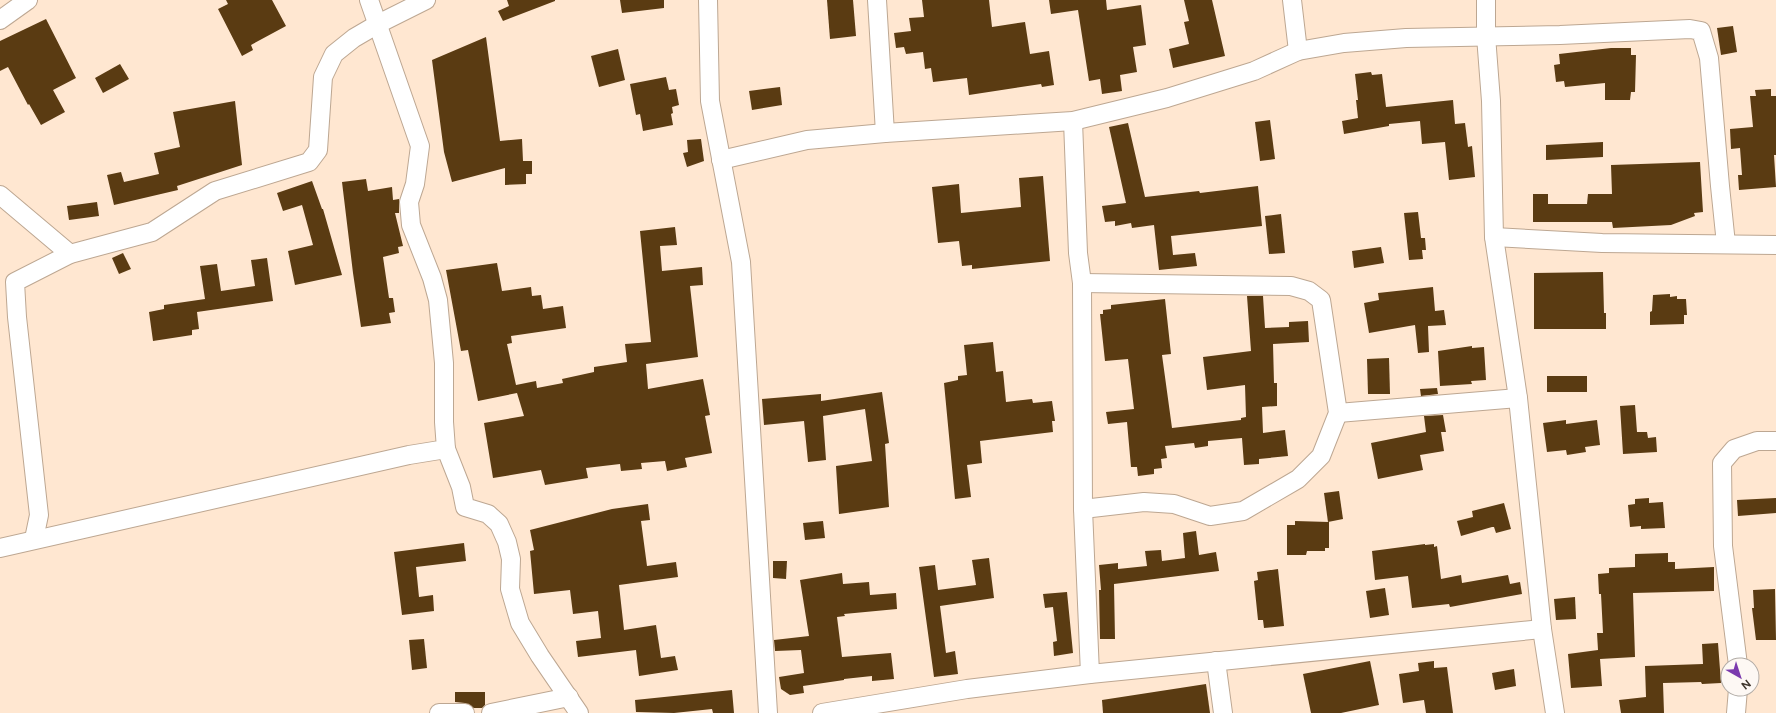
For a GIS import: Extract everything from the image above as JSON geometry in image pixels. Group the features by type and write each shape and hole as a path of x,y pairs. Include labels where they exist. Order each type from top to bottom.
{"street":[{"path":"0,20 28,0"},
{"path":"369,0 420,146 415,184 409,202 411,225 432,278 438,300 444,363 444,422 446,449 462,487 465,506 488,514 499,524 510,553 510,589 520,623 540,656 579,713"},
{"path":"34,539 39,515 18,325 15,282 70,254 152,232 215,191 309,162 318,150 324,77 334,54 354,38 426,0"},
{"path":"708,0 710,101 741,262 768,713"},
{"path":"877,0 886,133"},
{"path":"1292,0 1298,51"},
{"path":"1486,0 1486,36 1491,101 1494,237 1518,398 1542,629 1555,713"},
{"path":"721,160 807,140 886,133 1073,121 1167,98 1254,71 1298,51 1344,43 1486,36 1560,35 1690,29 1701,31 1710,58 1726,244"},
{"path":"1073,121 1078,253 1082,283 1083,509 1090,674"},
{"path":"0,195 70,254"},
{"path":"1494,237 1602,243 1776,245"},
{"path":"1082,283 1291,286 1309,291 1321,300 1338,413 1321,456 1298,479 1244,511 1210,516 1174,504 1144,502 1083,509"},
{"path":"1338,413 1518,398"},
{"path":"1737,657 1723,546 1722,463 1734,449 1757,441 1776,441"},
{"path":"0,548 34,539 409,455 446,449"},
{"path":"822,713 967,689 1090,674 1542,629"},
{"path":"1216,661 1223,713"},
{"path":"491,713 569,697"},
{"path":"1736,713 1737,697"},
{"path":"440,713 465,713"}],"building":[{"path":"226,0 272,0 286,26 251,45 253,50 242,56 218,9 228,4"},
{"path":"507,0 555,1 503,21 498,11 509,6"},
{"path":"620,0 664,0 664,8 622,13"},
{"path":"827,0 853,0 856,36 830,39"},
{"path":"922,0 989,0 992,27 1025,22 1030,54 1049,51 1054,85 1042,87 1041,84 969,95 967,78 933,82 931,68 925,69 923,52 906,54 904,47 896,48 894,33 911,31 909,18 924,17"},
{"path":"1049,0 1106,0 1107,10 1141,5 1146,45 1133,47 1137,72 1120,75 1122,91 1102,94 1100,79 1089,81 1078,10 1051,14"},
{"path":"1184,0 1212,0 1225,56 1173,68 1169,49 1189,44 1184,22 1189,21"},
{"path":"46,19 76,78 53,90 65,112 41,125 29,104 28,105 8,67 0,71 0,41"},
{"path":"1733,26 1737,52 1721,55 1717,28"},
{"path":"486,37 500,141 522,139 523,161 532,161 532,174 526,174 526,184 505,185 505,168 452,182 444,152 432,60"},
{"path":"1611,48 1631,48 1631,55 1636,55 1635,92 1631,92 1630,100 1605,100 1605,83 1565,87 1564,81 1556,82 1554,65 1560,64 1559,54"},
{"path":"618,49 625,80 599,87 591,56"},
{"path":"120,64 129,79 103,93 95,78"},
{"path":"1371,72 1372,75 1382,74 1386,107 1453,100 1455,124 1465,123 1468,147 1472,146 1475,177 1449,180 1445,142 1422,144 1420,121 1389,124 1389,126 1344,134 1342,121 1358,118 1356,100 1358,100 1355,74"},
{"path":"666,77 669,90 676,89 679,105 672,107 673,113 671,114 673,125 643,131 640,114 636,115 630,84"},
{"path":"780,87 782,105 752,110 749,91"},
{"path":"1771,89 1771,96 1776,96 1776,155 1774,155 1776,187 1739,190 1738,175 1742,175 1740,148 1731,149 1730,129 1753,127 1750,96 1756,96 1755,90"},
{"path":"235,101 242,165 177,186 178,190 114,205 107,175 121,172 124,182 159,174 154,153 180,147 173,112"},
{"path":"1270,120 1275,159 1260,161 1255,122"},
{"path":"1128,123 1145,197 1199,191 1200,193 1258,186 1262,226 1171,236 1173,255 1195,253 1197,266 1159,270 1154,225 1132,228 1131,223 1115,226 1115,221 1105,222 1102,206 1126,203 1109,127"},
{"path":"701,139 704,161 687,167 683,153 688,152 687,140"},
{"path":"1603,142 1603,157 1546,160 1546,145"},
{"path":"1700,162 1703,212 1694,213 1695,216 1671,225 1613,228 1612,222 1533,222 1533,194 1548,194 1548,204 1587,204 1588,194 1612,194 1611,165"},
{"path":"1043,176 1050,261 972,269 972,265 962,266 959,241 938,243 932,187 959,184 961,213 1021,207 1019,178"},
{"path":"366,179 368,191 392,187 393,200 399,199 399,213 395,213 403,246 398,247 399,253 383,257 389,298 393,298 395,312 389,313 391,323 361,327 342,182"},
{"path":"312,181 323,209 342,275 295,285 288,251 313,245 302,205 283,211 277,193"},
{"path":"97,202 99,216 69,220 67,206"},
{"path":"1418,212 1421,238 1425,238 1426,250 1422,250 1423,259 1409,260 1404,213"},
{"path":"1281,214 1285,253 1269,254 1265,216"},
{"path":"675,227 677,245 660,246 662,271 702,267 703,285 690,286 698,357 646,364 648,389 703,379 710,415 705,416 712,453 685,458 687,467 667,471 665,461 641,463 642,469 621,471 620,464 586,468 588,478 545,485 541,470 493,478 484,423 524,416 517,393 478,401 468,350 461,351 446,270 497,263 502,291 531,287 532,296 541,295 543,309 563,306 566,328 511,336 512,343 507,344 516,385 536,381 537,388 563,383 562,379 594,372 594,367 627,362 625,344 651,342 640,231"},
{"path":"1381,247 1384,263 1354,268 1352,251"},
{"path":"123,253 131,269 119,274 112,258"},
{"path":"267,258 273,301 197,312 199,329 192,330 192,335 153,341 149,312 164,309 164,305 205,299 200,266 217,264 221,291 255,286 251,260"},
{"path":"1603,272 1606,329 1534,329 1534,273"},
{"path":"1433,287 1435,311 1444,310 1446,325 1428,326 1429,352 1418,353 1415,325 1369,333 1364,303 1379,300 1378,293"},
{"path":"1670,294 1670,297 1677,296 1677,299 1686,299 1687,315 1684,315 1684,324 1650,325 1650,312 1652,311 1653,295"},
{"path":"1247,296 1263,296 1265,328 1289,327 1289,322 1308,321 1309,342 1273,344 1274,383 1277,383 1277,406 1262,407 1263,433 1285,430 1288,456 1259,459 1259,464 1244,465 1242,438 1208,441 1208,446 1195,448 1194,443 1165,446 1167,458 1161,459 1162,468 1154,469 1154,474 1138,476 1137,467 1131,467 1127,422 1108,424 1106,412 1134,409 1128,359 1105,361 1100,314 1103,314 1103,310 1111,309 1111,305 1165,299 1171,354 1162,355 1172,428 1241,420 1241,418 1246,417 1245,385 1207,390 1203,357 1251,351"},
{"path":"993,342 996,372 1003,371 1006,402 1032,399 1033,403 1052,401 1055,421 1052,421 1053,432 980,441 982,463 967,465 971,497 955,499 944,383 958,380 958,376 967,375 964,345"},
{"path":"1472,346 1472,348 1484,347 1486,380 1471,381 1472,384 1440,386 1438,351"},
{"path":"1389,358 1390,394 1368,394 1367,359"},
{"path":"1547,376 1587,376 1587,392 1547,392"},
{"path":"1437,388 1438,394 1421,396 1420,389"},
{"path":"882,392 889,443 885,444 889,507 839,514 836,466 872,461 865,409 823,416 826,460 808,462 804,421 764,425 762,399 821,394 821,401"},
{"path":"1635,405 1637,432 1647,432 1648,438 1656,437 1657,452 1623,454 1620,406"},
{"path":"1443,415 1446,432 1441,432 1444,451 1420,455 1423,470 1378,479 1371,443 1426,432 1424,416"},
{"path":"1566,420 1566,424 1597,420 1600,445 1585,447 1586,452 1567,455 1566,450 1547,452 1543,423"},
{"path":"1339,491 1343,519 1328,522 1324,493"},
{"path":"1649,498 1649,503 1663,502 1665,528 1641,529 1641,526 1630,527 1628,505 1635,504 1635,499"},
{"path":"1776,498 1776,513 1738,516 1737,500"},
{"path":"1504,503 1511,529 1496,533 1494,527 1492,527 1461,536 1457,521 1473,517 1472,511"},
{"path":"648,504 650,520 641,521 647,566 676,562 678,577 619,585 624,630 656,625 661,658 675,656 678,670 639,676 636,650 578,657 576,641 601,638 598,611 573,614 570,590 534,594 530,551 534,550 530,530 612,509"},
{"path":"823,521 825,538 805,540 803,523"},
{"path":"1295,521 1329,522 1329,548 1325,548 1325,551 1307,551 1306,555 1287,555 1287,525 1295,525"},
{"path":"1196,531 1199,555 1216,552 1219,571 1114,584 1115,639 1100,639 1099,590 1101,590 1099,565 1118,563 1118,569 1147,566 1145,551 1161,550 1162,561 1185,558 1183,533"},
{"path":"464,543 466,561 416,567 419,597 433,595 434,611 402,615 394,552"},
{"path":"1434,544 1434,547 1437,546 1441,579 1461,575 1462,583 1508,575 1510,584 1520,582 1522,594 1450,607 1449,604 1412,608 1408,576 1375,580 1372,551"},
{"path":"1668,553 1668,562 1675,562 1675,569 1714,567 1714,591 1633,593 1635,657 1600,659 1602,686 1571,688 1568,654 1598,650 1597,633 1603,633 1601,594 1599,594 1598,574 1609,573 1609,568 1635,567 1635,554"},
{"path":"989,558 994,598 940,606 946,653 955,651 958,674 934,677 919,567 935,565 938,590 976,585 972,560"},
{"path":"773,561 787,561 786,579 773,578"},
{"path":"1278,569 1284,626 1264,628 1263,620 1258,620 1254,581 1258,580 1257,572"},
{"path":"842,573 843,584 869,582 870,595 896,593 897,609 844,614 845,616 837,617 842,657 891,653 894,679 872,681 872,676 844,679 803,686 804,693 790,695 781,689 779,677 804,673 801,650 775,651 774,640 809,636 800,580"},
{"path":"1385,588 1389,615 1370,618 1366,591"},
{"path":"1775,589 1776,640 1756,640 1752,608 1754,608 1753,590"},
{"path":"1067,592 1073,653 1054,656 1053,642 1057,641 1053,607 1045,608 1043,594"},
{"path":"1575,597 1576,619 1556,620 1554,599"},
{"path":"424,639 427,668 412,670 409,640"},
{"path":"1718,643 1720,683 1663,683 1664,713 1621,713 1619,700 1646,697 1645,666 1703,664 1702,644"},
{"path":"1370,661 1379,705 1341,713 1311,713 1303,674"},
{"path":"1434,661 1434,668 1447,667 1453,713 1426,713 1424,700 1403,703 1399,674 1419,671 1418,663"},
{"path":"1514,669 1516,686 1495,690 1492,673"},
{"path":"1206,684 1210,713 1103,713 1102,700"},
{"path":"732,690 734,713 713,713 712,709 674,713 636,712 635,700"},
{"path":"455,692 485,692 485,705 482,708 474,708 465,703 455,702"}]}
